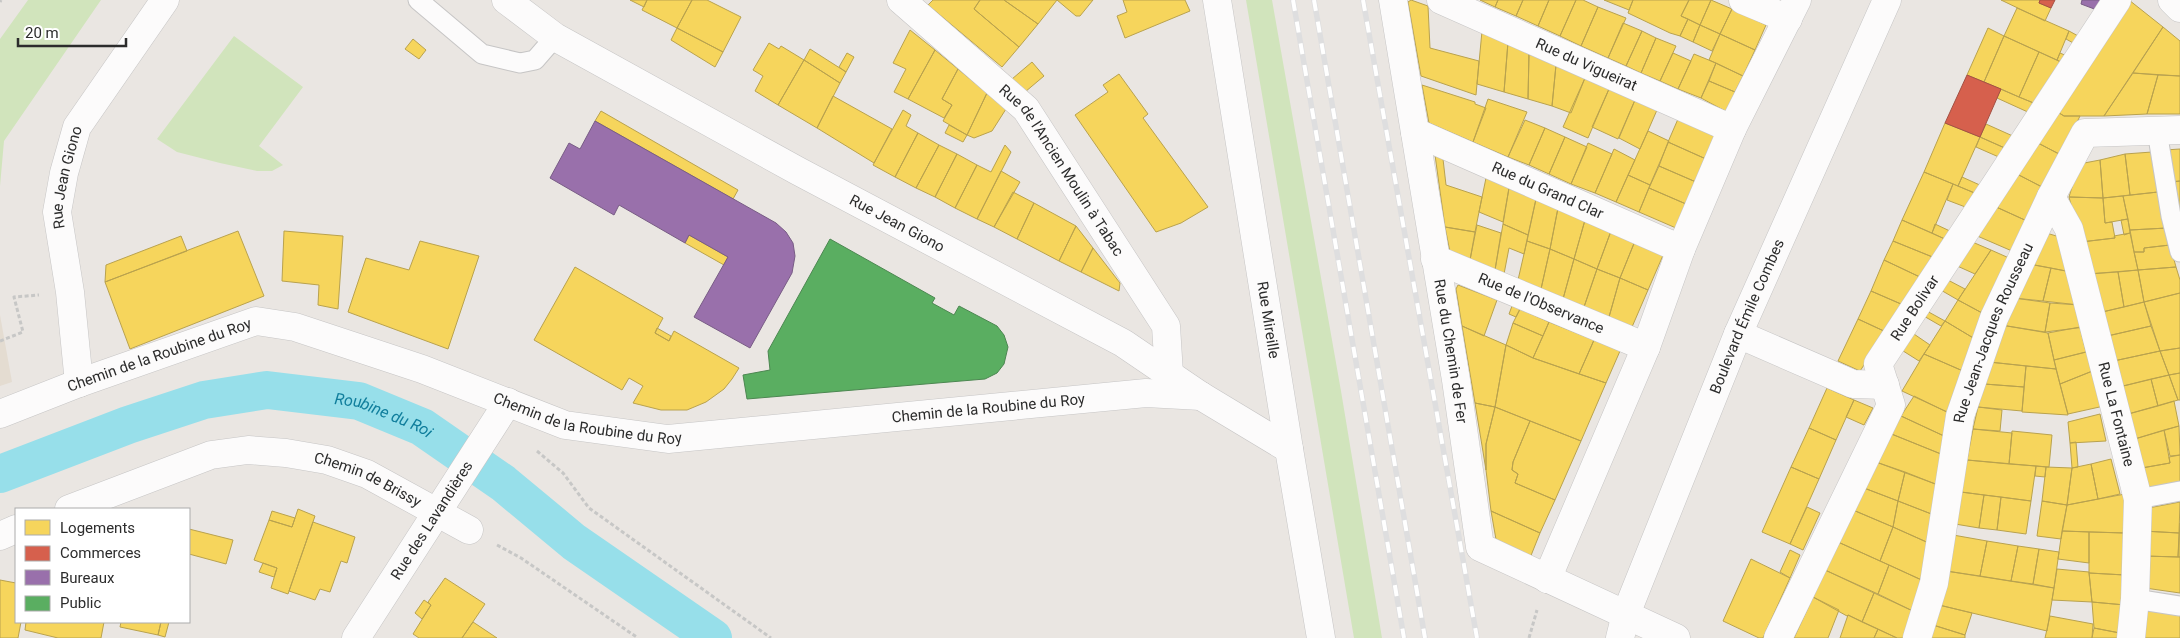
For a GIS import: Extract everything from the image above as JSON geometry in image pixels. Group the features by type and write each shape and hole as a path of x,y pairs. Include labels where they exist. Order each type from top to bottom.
{"street":[{"name":"Rue Jean Giono","path":"79,383 70,292 58,212 64,173 77,127 165,0"},
{"name":"Rue Jean Giono","path":"506,0 555,37 798,171 1123,344 1202,396 1289,449"},
{"name":"Rue de l'Ancien Moulin à Tabac","path":"901,0 1026,109 1166,326 1169,374"},
{"name":"Rue Mireille","path":"1217,0 1289,449 1322,638"},
{"name":"Rue du Chemin de Fer","path":"1393,0 1480,547 1547,579 1623,626 1676,638"},
{"name":"Rue du Vigueirat","path":"1441,0 1732,129"},
{"path":"1547,579 1646,347 1680,249 1732,129 1792,10 1743,0"},
{"name":"Boulevard Émile Combes","path":"1623,626 1738,334 1887,0"},
{"name":"Rue Bolivar","path":"1778,638 1891,404 1878,364 2117,0"},
{"path":"2172,0 2180,8"},
{"name":"Rue Jean-Jacques Rousseau","path":"1917,638 1934,583 1960,416 1994,318 2051,197 2085,133 2168,130"},
{"name":"Rue du Grand Clar","path":"1415,132 1680,249"},
{"name":"Rue La Fontaine","path":"2051,197 2069,230 2138,499 2135,599 2131,638"},
{"name":"Rue de l'Observance","path":"1435,259 1646,347"},
{"name":"Chemin de la Roubine du Roy","path":"0,414 79,383 256,321 295,327 422,369 499,416 668,439 1146,393 1202,396"},
{"path":"1738,334 1853,384 1885,385"},
{"name":"Rue des Lavandières","path":"356,638 499,416"},
{"name":"Chemin de Brissy","path":"72,508 211,455 248,450 286,453 327,460 367,474 440,506 469,530"},
{"path":"0,536 15,529"}],"lane":[{"path":"418,0 482,54 520,63 535,60 555,37"},
{"path":"2168,130 2171,216 2180,252"},
{"path":"2138,499 2180,491"},
{"path":"2135,599 2180,606"}],"path":[{"path":"0,341 23,332 14,297 70,292"},
{"path":"499,416 563,473 590,508 771,638"},
{"path":"469,530 521,558 638,638"}],"shaded area":[{"path":"0,315 12,382 0,386"}],"green space":[{"path":"28,0 101,0 4,141 0,186 0,39"},
{"path":"1246,0 1272,0 1341,391 1382,638 1354,638"},
{"path":"234,36 303,87 259,146 283,165 272,171 257,171 177,152 157,139"}],"building: Logements":[{"path":"630,0 647,0 644,7"},
{"path":"647,0 692,0 677,28 642,10"},
{"path":"692,0 707,0 741,17 723,52 677,28"},
{"path":"933,0 980,0 974,9 1019,47 1002,67 928,5"},
{"path":"980,0 1004,0 1038,24 1019,47 974,9"},
{"path":"1004,0 1057,0 1038,24"},
{"path":"1057,0 1093,0 1080,16 1076,16"},
{"path":"1123,0 1185,0 1190,11 1125,38 1117,16 1127,12"},
{"path":"1411,0 1428,6 1430,48 1479,61 1476,95 1421,76 1408,2"},
{"path":"1480,0 1498,0 1495,7"},
{"path":"1498,0 1523,0 1516,16 1495,7"},
{"path":"1523,0 1549,0 1538,26 1516,16"},
{"path":"1549,0 1576,0 1560,36 1538,26"},
{"path":"1576,0 1583,0 1598,7 1581,46 1560,36"},
{"path":"1604,0 1633,0 1629,10"},
{"path":"1633,0 1689,0 1681,16 1688,19 1680,36 1628,13"},
{"path":"1689,0 1711,0 1700,25 1681,16"},
{"path":"1711,0 1732,9 1720,34 1700,25"},
{"path":"2001,0 2040,0 2039,3 2051,8 2045,21"},
{"path":"2129,0 2163,27 2104,116 2064,116 2056,111"},
{"path":"1598,7 1626,18 1608,58 1581,46"},
{"path":"2017,8 2069,31 2057,60 2004,36"},
{"path":"1732,9 1766,25 1755,50 1720,34"},
{"path":"1688,19 1700,25 1693,42 1680,36"},
{"path":"1623,23 1642,31 1626,66 1608,58"},
{"path":"1700,25 1720,34 1712,51 1693,42"},
{"path":"2163,27 2180,41 2180,76 2133,73"},
{"path":"677,28 723,52 715,67 671,40"},
{"path":"1988,28 2004,36 1984,82 1967,75"},
{"path":"910,30 935,50 908,99 894,92 906,69 893,63"},
{"path":"1482,31 1508,42 1504,92 1477,84"},
{"path":"1642,31 1656,38 1641,73 1626,66"},
{"path":"2069,31 2080,37 2075,44 2066,39"},
{"path":"1720,34 1755,50 1743,76 1709,60"},
{"path":"2004,36 2039,52 2019,97 1984,82"},
{"path":"1656,38 1676,46 1660,81 1641,73"},
{"path":"413,39 426,50 419,59 405,49"},
{"path":"1508,42 1529,53 1528,99 1504,92"},
{"path":"769,43 779,49 781,46 804,60 778,105 755,91 763,76 753,70"},
{"path":"810,49 846,72 840,83 804,60"},
{"path":"935,50 958,69 942,99 952,105 944,118 908,99"},
{"path":"2039,52 2063,63 2036,104 2019,97"},
{"path":"847,53 854,57 846,72 839,67"},
{"path":"1529,53 1556,65 1552,106 1528,99"},
{"path":"1673,53 1691,61 1678,89 1660,81"},
{"path":"2060,53 2067,56 2063,63 2057,60"},
{"path":"1694,54 1716,63 1701,98 1678,89"},
{"path":"804,60 840,83 817,128 778,105"},
{"path":"1032,62 1044,76 1025,92 1012,79"},
{"path":"1716,63 1743,76 1735,92 1709,81"},
{"path":"1556,65 1585,78 1571,113 1552,106"},
{"path":"958,69 987,93 967,135 943,121 952,105 942,99"},
{"path":"2133,73 2158,75 2147,114 2104,116"},
{"path":"1119,74 1148,114 1143,118 1208,207 1181,223 1156,232 1075,115 1108,92 1103,85"},
{"path":"2158,75 2180,76 2180,114 2147,114"},
{"path":"1585,78 1609,89 1588,138 1563,127"},
{"path":"1709,81 1735,92 1727,112 1701,98"},
{"path":"1422,85 1475,102 1475,104 1486,108 1473,142 1429,123"},
{"path":"1609,89 1635,100 1618,139 1592,127"},
{"path":"2001,89 2036,104 2030,113 1997,98"},
{"path":"987,93 1006,109 992,131 974,138 967,135"},
{"path":"833,96 892,129 874,163 817,128"},
{"path":"1488,99 1527,112 1508,157 1473,142"},
{"path":"1635,100 1657,110 1640,149 1619,138"},
{"path":"903,110 911,115 906,126 918,133 895,177 873,165"},
{"path":"601,111 738,190 733,199 595,121"},
{"path":"2056,111 2064,116 2080,116 2061,155 2036,142"},
{"path":"1678,119 1716,137 1706,159 1668,142"},
{"path":"1525,120 1545,128 1529,165 1508,157"},
{"path":"1945,123 1980,137 1958,186 1924,172"},
{"path":"1986,124 2015,137 2007,149 1980,137"},
{"path":"949,125 967,135 963,142 945,133"},
{"path":"1545,128 1565,137 1549,174 1529,165"},
{"path":"1648,131 1669,141 1650,185 1628,175"},
{"path":"918,133 939,145 916,188 895,177"},
{"path":"1565,137 1587,147 1571,184 1549,174"},
{"path":"1980,137 2007,149 2001,158 1976,147"},
{"path":"1668,142 1706,159 1696,182 1659,166"},
{"path":"2036,142 2061,155 2044,188 2015,173"},
{"path":"1588,143 1612,154 1595,193 1571,184"},
{"path":"939,145 957,154 935,197 916,188"},
{"path":"1005,145 1011,152 977,219 955,208 977,165 991,172"},
{"path":"1614,149 1635,160 1616,202 1595,193"},
{"path":"2180,149 2180,181 2171,182 2165,150"},
{"path":"2152,152 2158,192 2130,195 2125,154"},
{"path":"957,154 977,165 955,208 935,197"},
{"path":"2125,154 2130,195 2103,198 2100,160"},
{"path":"1435,155 1443,159 1446,185 1482,197 1475,232 1445,227"},
{"path":"2100,160 2103,198 2069,197 2079,164"},
{"path":"1659,166 1696,182 1686,204 1649,188"},
{"path":"1001,171 1020,182 994,227 977,219"},
{"path":"1924,172 1953,184 1932,233 1902,220"},
{"path":"2015,173 2044,188 2027,221 1994,206"},
{"path":"1628,175 1650,185 1639,212 1616,202"},
{"path":"1962,177 1982,186 1977,194 1958,186"},
{"path":"1486,178 1509,188 1503,222 1479,212"},
{"path":"2180,181 2180,209 2177,209 2171,182"},
{"path":"1953,184 1977,194 1968,208 1947,200"},
{"path":"1509,188 1536,199 1528,235 1503,224"},
{"path":"1649,188 1686,204 1676,228 1639,212"},
{"path":"1013,192 1034,203 1017,239 994,227"},
{"path":"2158,192 2167,228 2130,230 2123,196"},
{"path":"2123,196 2128,219 2105,223 2103,198"},
{"path":"2069,197 2103,198 2105,223 2112,222 2115,238 2081,242"},
{"path":"1536,199 1558,208 1550,249 1527,241"},
{"path":"1034,203 1076,226 1059,261 1017,239"},
{"path":"1994,206 2027,221 2012,251 1975,235"},
{"path":"1558,208 1585,220 1574,259 1550,249"},
{"path":"2128,219 2130,233 2124,235 2121,220"},
{"path":"1585,220 1611,231 1597,269 1574,259"},
{"path":"1902,220 1947,240 1935,258 1893,241"},
{"path":"1503,224 1528,235 1524,254 1509,248 1504,274 1495,270"},
{"path":"1935,224 1952,232 1947,240 1932,233"},
{"path":"1477,225 1501,233 1495,270 1470,260"},
{"path":"1076,226 1093,248 1081,272 1059,261"},
{"path":"1445,227 1475,232 1470,260 1450,252"},
{"path":"2167,228 2170,245 2144,248 2144,252 2134,252 2130,230"},
{"path":"238,231 264,296 130,349 105,282"},
{"path":"284,231 343,236 338,309 318,305 319,285 282,281"},
{"path":"1611,231 1635,241 1620,278 1597,269"},
{"path":"2043,232 2063,238 2071,272 2029,264"},
{"path":"2130,233 2138,270 2088,274 2081,242 2115,238 2114,236"},
{"path":"689,235 728,257 724,265 685,243"},
{"path":"181,236 187,251 105,282 106,265"},
{"path":"420,241 479,256 448,349 348,312 366,258 409,270"},
{"path":"1527,241 1550,249 1541,289 1518,280"},
{"path":"1635,241 1664,253 1648,290 1620,278"},
{"path":"1893,241 1935,258 1922,278 1884,260"},
{"path":"1970,241 1991,250 1975,274 1955,265"},
{"path":"2170,245 2176,267 2138,270 2134,252 2144,252 2144,248"},
{"path":"1093,248 1120,283 1119,291 1081,272"},
{"path":"1550,249 1574,259 1563,299 1541,289"},
{"path":"1991,250 2009,258 1984,314 1958,300"},
{"path":"1574,259 1597,269 1584,307 1563,299"},
{"path":"1884,260 1922,278 1901,304 1871,291"},
{"path":"2029,264 2051,268 2043,301 2014,298"},
{"path":"575,267 663,318 655,333 669,341 674,331 739,368 732,379 724,389 706,402 687,410 661,410 633,403 643,386 629,378 622,390 534,340"},
{"path":"2176,267 2180,280 2180,293 2144,302 2138,270"},
{"path":"2051,268 2071,272 2079,305 2043,301"},
{"path":"1597,269 1620,278 1609,317 1584,307"},
{"path":"2138,270 2144,302 2124,307 2118,272"},
{"path":"2118,272 2124,307 2098,313 2088,274"},
{"path":"1620,278 1648,290 1632,327 1609,317"},
{"path":"1946,279 1965,289 1958,300 1939,289"},
{"path":"1458,285 1497,300 1484,336 1462,326 1456,289"},
{"path":"1871,291 1901,304 1886,332 1858,319"},
{"path":"2180,293 2180,348 2160,351 2144,302"},
{"path":"2014,298 2050,303 2045,332 2001,325"},
{"path":"1958,300 1984,314 1975,339 1945,321"},
{"path":"2144,302 2151,326 2103,337 2098,313"},
{"path":"2050,303 2079,305 2085,327 2045,332"},
{"path":"1512,306 1520,309 1516,317 1509,314"},
{"path":"1520,309 1549,322 1543,336 1513,323"},
{"path":"1925,310 1945,321 1941,326 1922,315"},
{"path":"1858,319 1886,332 1860,371 1838,361"},
{"path":"1945,321 1975,339 1963,371 1924,354"},
{"path":"1549,322 1594,340 1579,374 1533,358"},
{"path":"1513,323 1543,336 1533,358 1506,345"},
{"path":"2001,325 2048,333 2056,369 1989,362"},
{"path":"1462,326 1506,345 1495,407 1475,403"},
{"path":"2151,326 2160,351 2109,362 2103,337"},
{"path":"2080,327 2086,352 2054,360 2048,333"},
{"path":"657,328 671,336 669,341 655,333"},
{"path":"1911,332 1930,345 1919,361 1900,349"},
{"path":"1594,340 1620,351 1606,383 1579,374"},
{"path":"1506,345 1533,358 1606,383 1581,441 1495,407"},
{"path":"2180,348 2180,373 2169,375 2160,351"},
{"path":"2090,351 2095,370 2060,384 2054,360"},
{"path":"2160,351 2169,375 2115,388 2109,362"},
{"path":"1924,354 1963,371 1947,412 1902,391"},
{"path":"1989,362 2026,366 2024,387 1984,384"},
{"path":"2026,366 2056,369 2068,415 2022,412"},
{"path":"2095,370 2104,406 2068,414 2060,384"},
{"path":"2180,373 2180,400 2178,400 2169,375"},
{"path":"2169,375 2178,400 2158,406 2151,379"},
{"path":"2151,379 2158,406 2121,416 2115,388"},
{"path":"1984,384 2024,387 2022,411 1978,407"},
{"path":"1827,388 1854,400 1836,440 1809,428"},
{"path":"1914,396 1947,412 1944,436 1901,416"},
{"path":"1854,400 1873,408 1864,425 1846,417"},
{"path":"2174,401 2179,426 2128,441 2121,416"},
{"path":"1475,403 1495,407 1486,444 1486,470"},
{"path":"1495,407 1530,421 1513,462 1512,470 1518,474 1515,483 1555,500 1540,533 1491,511 1486,470 1486,444"},
{"path":"1978,407 2002,410 2000,431 1973,429"},
{"path":"2100,414 2106,441 2070,443 2068,422"},
{"path":"1901,416 1944,436 1941,454 1889,433"},
{"path":"1530,421 1581,441 1555,500 1515,483 1518,474 1512,470 1513,462"},
{"path":"2179,426 2180,455 2170,456 2164,430"},
{"path":"1809,428 1836,440 1819,479 1791,467"},
{"path":"1973,429 2012,433 2009,464 1967,460"},
{"path":"2164,430 2170,463 2136,469 2128,441"},
{"path":"2012,431 2052,435 2049,467 2009,464"},
{"path":"1889,433 1941,454 1938,485 1876,462"},
{"path":"2076,442 2078,467 2072,468 2070,443"},
{"path":"2180,455 2180,488 2142,494 2136,469 2170,463 2169,457"},
{"path":"2111,459 2120,494 2098,499 2091,464"},
{"path":"1967,460 2036,466 2031,501 1961,492"},
{"path":"1876,462 1905,472 1898,501 1864,488"},
{"path":"2091,464 2098,499 2067,505 2072,468"},
{"path":"2036,466 2046,467 2045,477 2035,476"},
{"path":"1791,467 1819,479 1790,544 1762,532"},
{"path":"2046,467 2072,468 2067,505 2042,501"},
{"path":"1905,472 1938,485 1934,515 1898,501"},
{"path":"1864,488 1898,501 1893,527 1853,510"},
{"path":"1961,492 1984,495 1979,528 1955,524"},
{"path":"2125,494 2125,533 2062,531 2067,505"},
{"path":"1984,495 2001,497 1997,530 1979,528"},
{"path":"2001,497 2031,501 2026,534 1997,530"},
{"path":"1898,501 1934,515 1931,544 1893,527"},
{"path":"2042,501 2067,505 2061,539 2037,536"},
{"path":"2180,502 2179,533 2143,531 2143,509"},
{"path":"1807,507 1820,513 1803,550 1790,544"},
{"path":"298,509 315,516 288,594 271,588 277,568 254,560 269,520 292,527"},
{"path":"1853,510 1893,527 1880,561 1838,542"},
{"path":"272,511 295,518 292,527 269,520"},
{"path":"1491,511 1540,533 1530,558 1497,545"},
{"path":"313,522 355,537 347,563 341,561 330,592 320,589 315,600 289,591"},
{"path":"2180,523 2180,557 2178,557"},
{"path":"1893,527 1931,544 1926,582 1880,561"},
{"path":"190,529 233,540 226,564 190,554"},
{"path":"2062,531 2089,532 2089,563 2058,559"},
{"path":"2143,531 2179,533 2178,557 2144,556"},
{"path":"2089,532 2125,533 2125,575 2089,573"},
{"path":"1953,535 1987,541 1980,576 1946,571"},
{"path":"1987,541 2018,546 2011,581 1980,576"},
{"path":"1838,542 1889,565 1878,594 1825,570"},
{"path":"2018,546 2039,549 2033,584 2011,581"},
{"path":"2039,549 2059,552 2054,588 2033,584"},
{"path":"1790,550 1800,555 1790,578 1780,572"},
{"path":"2144,556 2180,557 2180,593 2145,588"},
{"path":"1751,559 1790,578 1763,638 1759,638 1723,621"},
{"path":"263,563 277,568 274,577 259,572"},
{"path":"1889,565 1926,582 1917,613 1878,594"},
{"path":"2057,569 2089,572 2092,602 2052,600"},
{"path":"1825,570 1874,593 1862,622 1813,597"},
{"path":"1946,571 2054,588 2047,631 1939,605"},
{"path":"2089,573 2125,575 2125,605 2092,602"},
{"path":"445,578 485,604 462,638 419,638 413,634 431,605 428,602"},
{"path":"0,580 15,583 15,623 21,623 18,638 0,638"},
{"path":"1874,593 1917,613 1908,638 1897,638 1862,622"},
{"path":"1813,597 1839,610 1828,638 1794,638"},
{"path":"424,600 431,605 422,619 415,613"},
{"path":"2092,602 2125,605 2125,634 2094,628"},
{"path":"1939,605 1972,613 1965,635 1933,625"},
{"path":"2145,609 2180,614 2180,638 2142,638"},
{"path":"1848,615 1878,629 1874,638 1840,638"},
{"path":"2050,616 2093,624 2092,638 2045,638"},
{"path":"473,622 497,638 462,638"},
{"path":"26,623 104,623 101,638 58,638 25,630"},
{"path":"121,623 161,623 158,635 120,627"},
{"path":"161,623 169,623 165,637 158,635"},
{"path":"1933,625 1965,635 1965,638 1929,638"},
{"path":"2094,628 2125,634 2125,638 2092,638"},
{"path":"1878,629 1897,638 1874,638"}],"building: Commerces":[{"path":"2040,0 2055,0 2051,8 2039,3"},
{"path":"1967,75 2001,89 1980,137 1945,123"}],"building: Bureaux":[{"path":"2082,0 2103,0 2097,10 2081,4"},
{"path":"595,121 776,223 786,232 793,243 795,256 792,273 750,348 694,317 728,257 689,235 685,243 619,205 614,215 550,178 569,143 580,149"}],"building: Public":[{"path":"830,239 935,298 932,303 954,315 959,306 997,326 1004,335 1008,347 1004,364 997,373 985,379 747,399 743,375 770,370 768,351"}],"waterway":[{"name":"Roubine du Roi","path":"0,474 128,425 204,400 267,390 359,401 422,427 503,483 574,542 713,638"}],"railway":[{"path":"1293,0 1404,638"},
{"path":"1314,0 1425,638"},
{"path":"1363,0 1477,638"}]}
